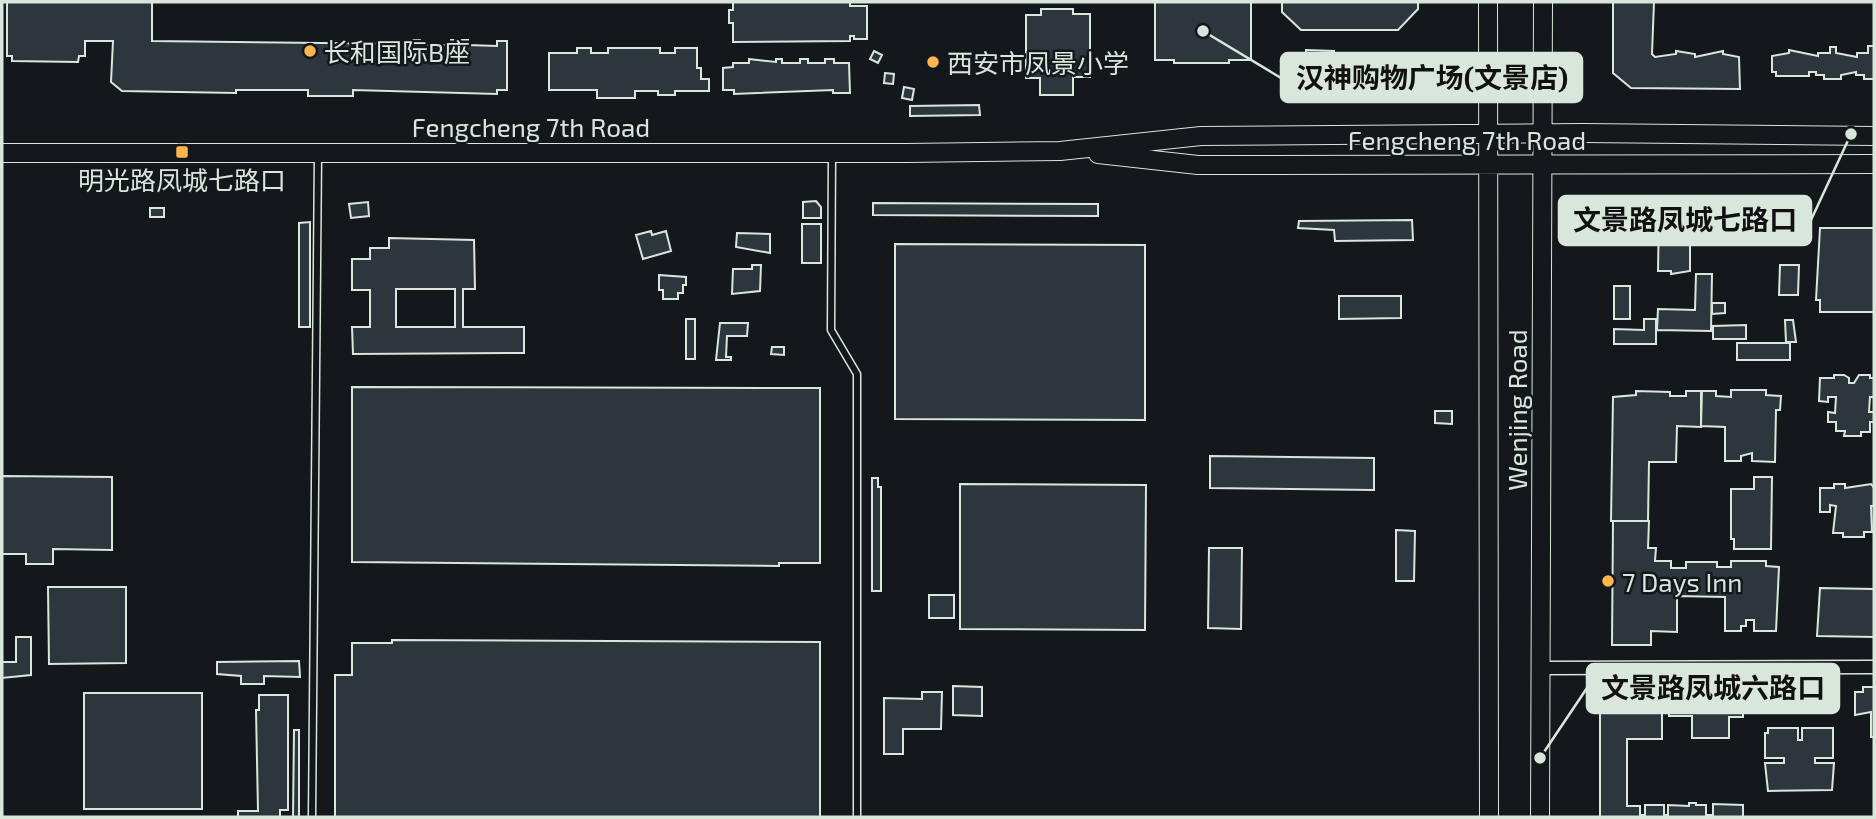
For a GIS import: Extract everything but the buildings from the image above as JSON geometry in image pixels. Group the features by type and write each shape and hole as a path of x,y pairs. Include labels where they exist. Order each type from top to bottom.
{"street":[{"name":"Wenjing Road","path":"1488,2 1486,165 1489,817"},
{"name":"Wenjing Road","path":"1540,817 1543,668 1543,2"},
{"name":"Fengcheng 7th Road","path":"1060,151 1201,136 1486,136 1543,133 1874,136"},
{"name":"Fengcheng 7th Road","path":"2,153 1060,151 1198,164 1874,164"},
{"path":"1543,668 1874,667"}],"lane":[{"path":"313,817 318,152"},
{"path":"832,152 831,330 858,374 858,817"}],"place":[{"name":"汉神购物广场(文景店)","path":"1203,31"},
{"name":"长和国际B座","path":"310,51"},
{"name":"西安市凤景小学","path":"933,62"},
{"name":"文景路凤城七路口","path":"1851,134"},
{"name":"明光路凤城七路口","path":"182,152"},
{"name":"7 Days Inn","path":"1608,581"},
{"name":"文景路凤城六路口","path":"1540,758"}]}
